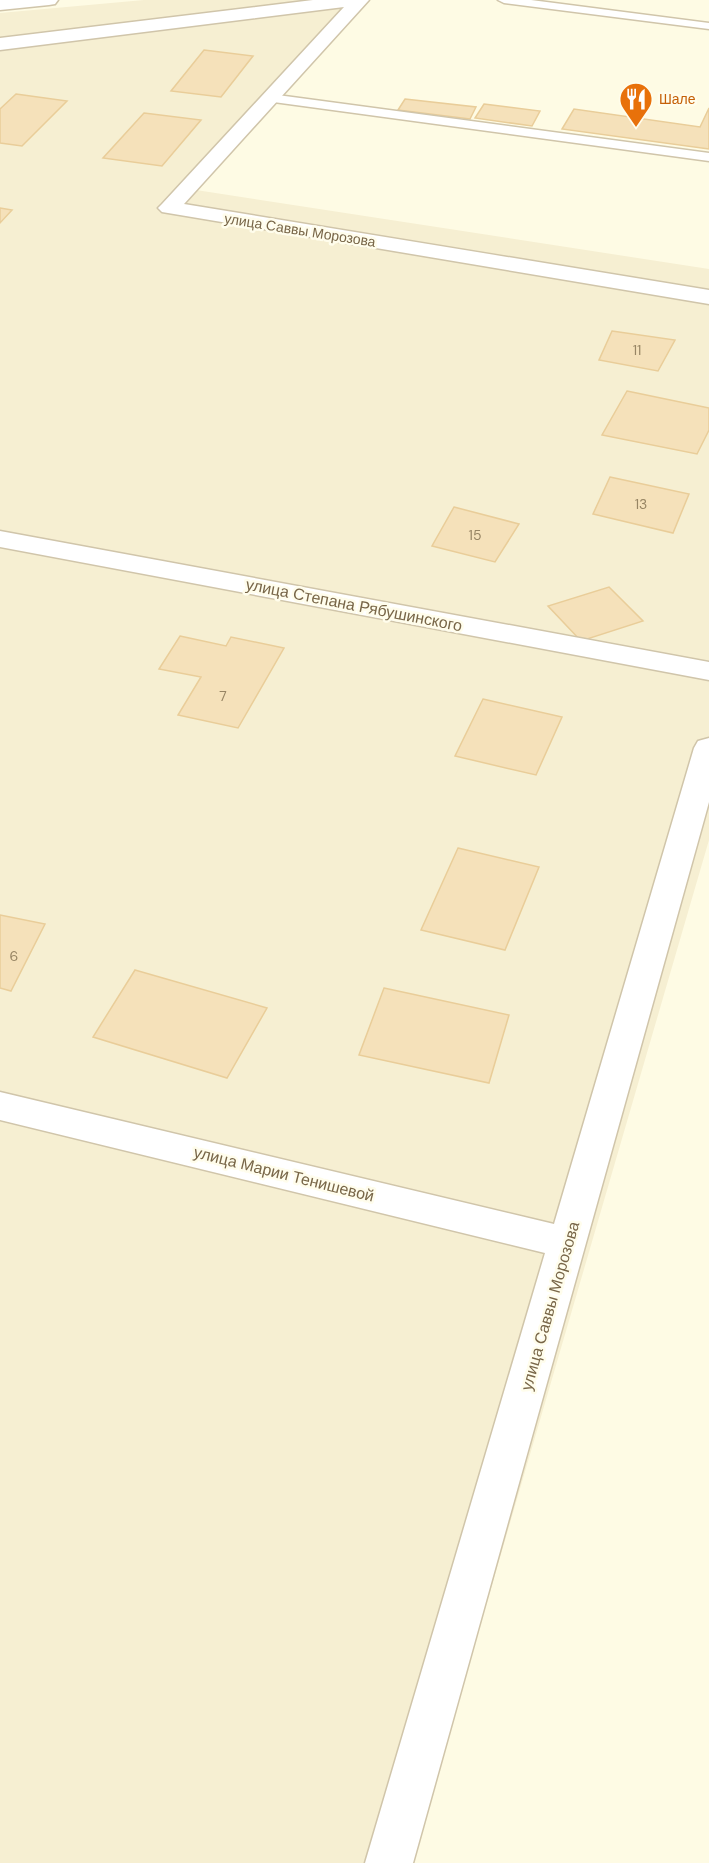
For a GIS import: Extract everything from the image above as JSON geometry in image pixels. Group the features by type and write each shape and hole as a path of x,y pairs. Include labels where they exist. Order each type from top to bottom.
{"street":[{"path":"0,5 49,0"},
{"path":"4,46 358,0"},
{"name":"улица Саввы Морозова","path":"358,0 169,208 709,297"},
{"name":"улица Степана Рябушинского","path":"0,539 709,671"},
{"name":"улица Саввы Морозова","path":"389,1863 709,748"},
{"name":"улица Марии Тенишевой","path":"0,1106 568,1243"}],"lane":[{"path":"504,0 709,26"},
{"path":"270,98 709,157"}],"shaded area":[{"path":"144,0 369,0 196,190 709,269 709,840 411,1863 0,1863 0,13"}],"building":[{"path":"204,50 253,56 221,97 171,91"},
{"path":"16,94 67,101 22,146 0,143 0,109"},
{"path":"405,99 476,107 470,119 398,110"},
{"path":"484,104 540,111 532,126 475,118"},
{"name":"Шале","path":"709,108 709,149 562,129 574,109 700,127"},
{"path":"144,113 201,120 162,166 103,158"},
{"path":"0,208 12,210 0,223"},
{"path":"612,331 675,340 658,371 599,360"},
{"path":"627,391 709,408 709,430 697,454 602,435"},
{"path":"610,477 689,494 673,533 593,514"},
{"path":"454,507 519,524 495,562 432,546"},
{"path":"609,587 643,621 581,641 548,606"},
{"path":"180,636 226,646 231,637 284,648 238,728 178,715 201,677 159,669"},
{"path":"483,699 562,717 536,775 455,756"},
{"path":"458,848 539,867 505,950 421,930"},
{"path":"0,915 45,924 11,991 0,988"},
{"path":"135,970 267,1008 227,1078 93,1037"},
{"path":"384,988 509,1015 489,1083 359,1055"}],"place":[{"name":"Шале","path":"636,128"}]}
